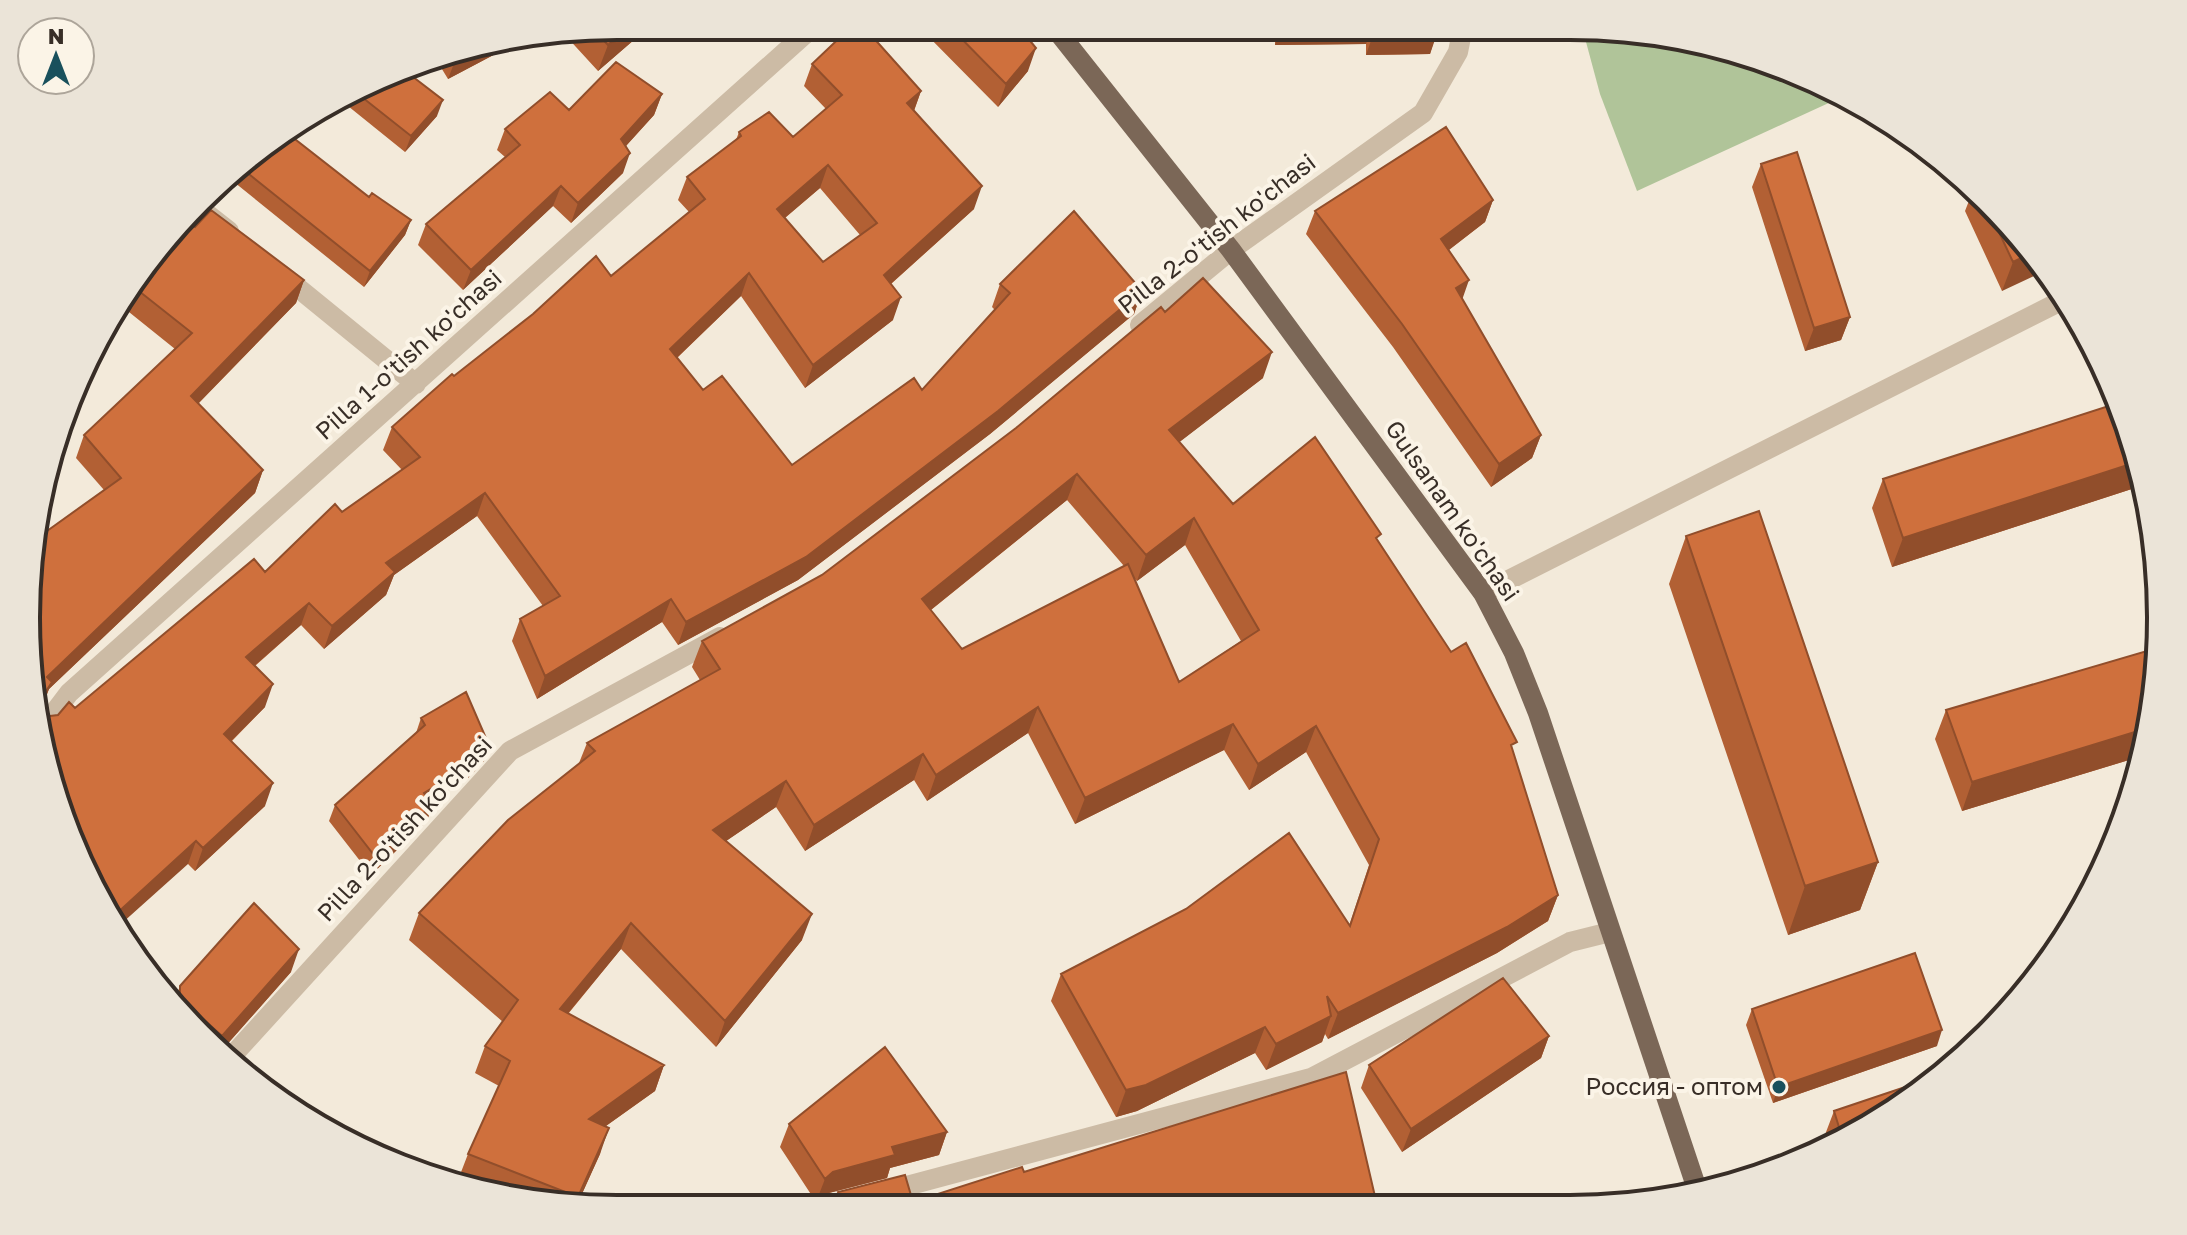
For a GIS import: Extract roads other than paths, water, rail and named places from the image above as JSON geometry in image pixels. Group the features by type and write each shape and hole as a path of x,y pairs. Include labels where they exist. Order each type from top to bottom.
{"main road":[{"name":"Gulsanam ko'chasi","path":"1064,40 1231,250 1483,593 1514,653 1538,713 1694,1181"}],"street":[{"name":"Pilla 1-o'tish ko'chasi","path":"49,719 69,693 798,40"},
{"name":"Pilla 2-o'tish ko'chasi","path":"1120,342 1231,250 1423,113 1458,52 1460,40"},
{"path":"206,213 240,240"},
{"path":"263,259 416,384"},
{"path":"1483,593 2055,304"},
{"name":"Pilla 2-o'tish ko'chasi","path":"236,1051 510,751 735,629"},
{"path":"873,1195 1311,1078 1570,942 1610,932"}],"place":[{"name":"Россия - оптом","path":"1779,1087"}]}
